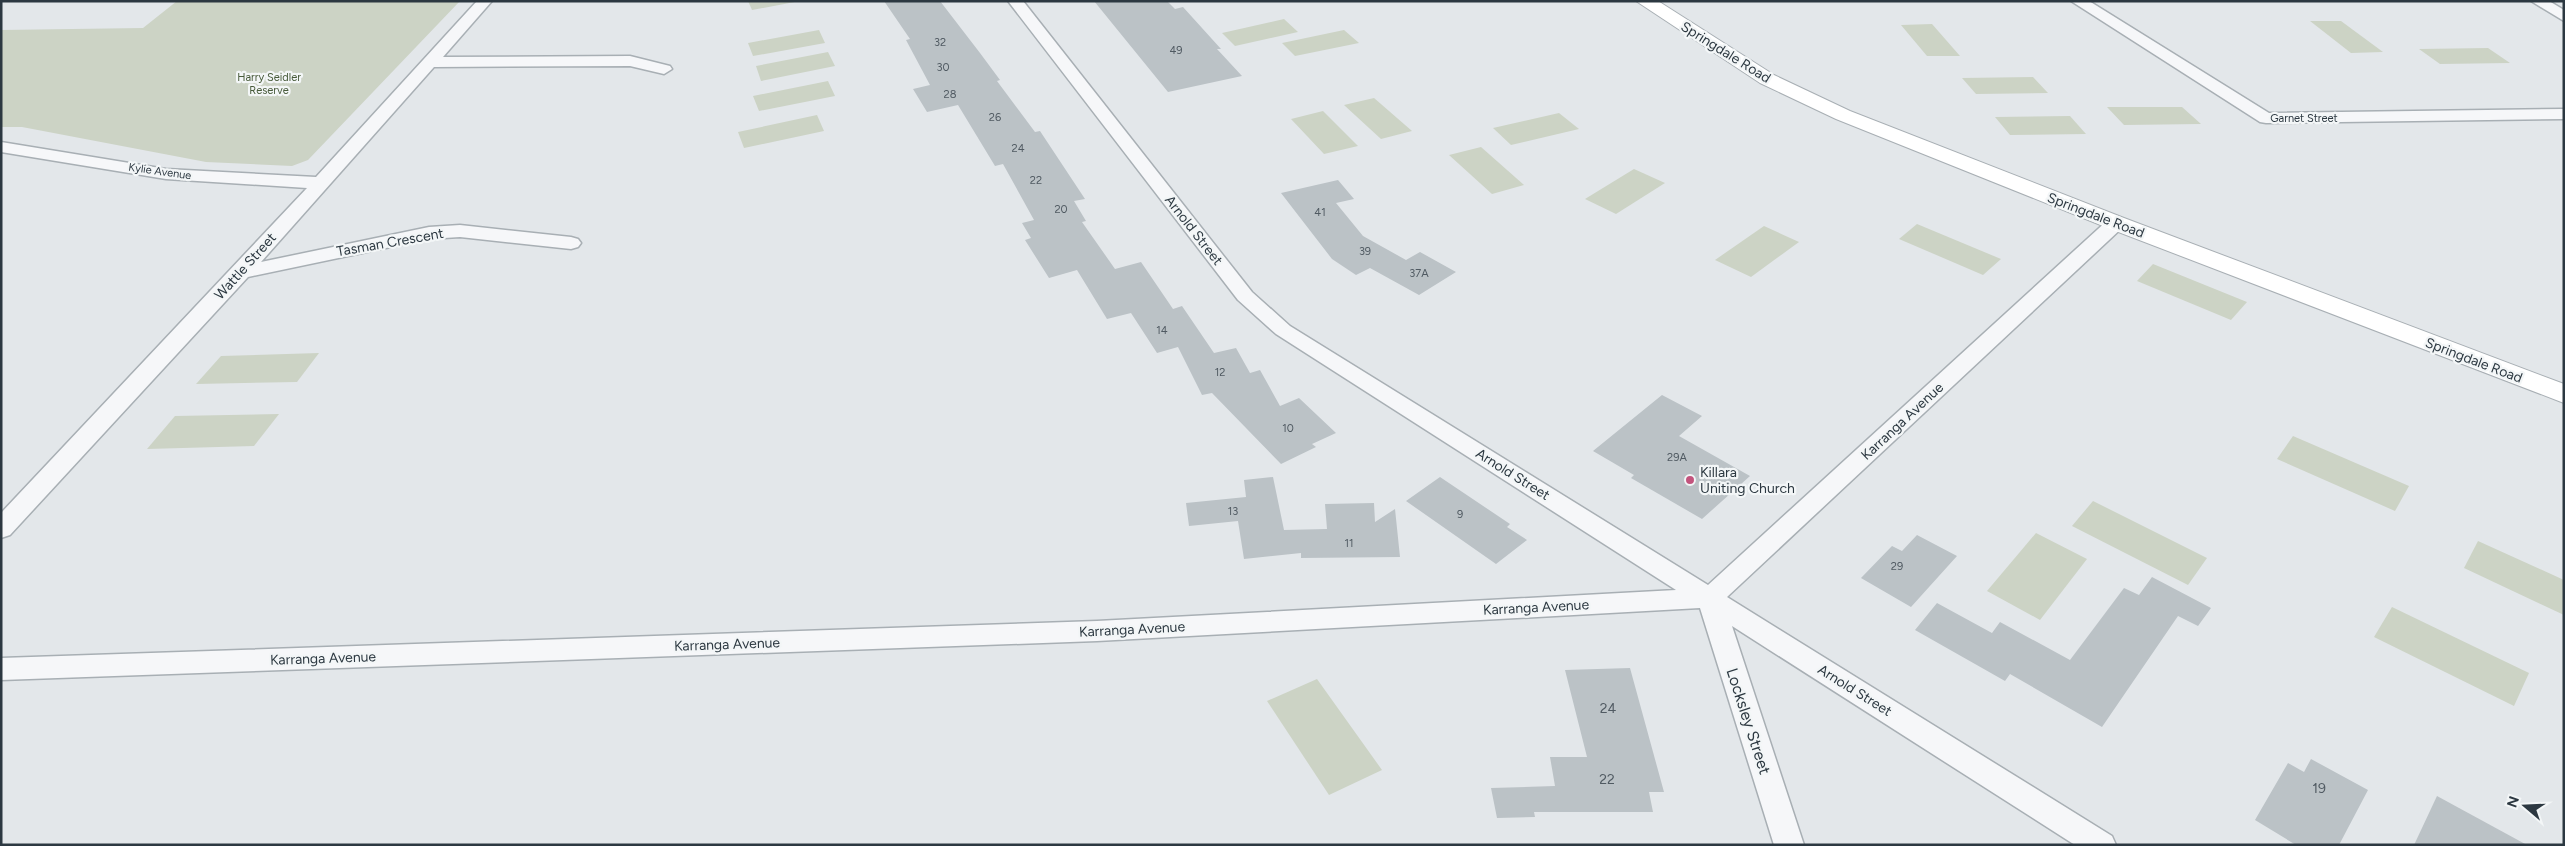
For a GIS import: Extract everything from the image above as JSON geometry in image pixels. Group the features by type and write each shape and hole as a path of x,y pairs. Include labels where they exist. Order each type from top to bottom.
{"main road":[{"name":"Springdale Road","path":"1645,1 1767,78 1806,98 2116,223 2564,394"}],"street":[{"name":"Wattle Street","path":"1,529 241,272 485,1"},
{"name":"Arnold Street","path":"1015,1 1245,296 1283,330 2101,845"},
{"name":"Garnet Street","path":"2078,1 2266,118 2564,114"},
{"path":"2538,1 2564,17"},
{"path":"429,62 630,61 664,69"},
{"name":"Kylie Avenue","path":"1,146 166,174 320,183"},
{"name":"Karranga Avenue","path":"1,669 1096,631 1710,598 2116,223"},
{"name":"Tasman Crescent","path":"241,272 429,233 460,231 571,243"},
{"name":"Locksley Street","path":"1710,598 1789,845"}],"green space":[{"name":"Harry Seidler Reserve","path":"177,1 460,1 308,160 292,166 206,162 22,127 1,127 1,30 143,28"},
{"path":"748,1 800,1 752,10"},
{"path":"1284,19 1298,32 1235,46 1222,33"},
{"path":"2310,21 2341,21 2383,52 2351,53"},
{"path":"1932,24 1960,56 1927,56 1901,25"},
{"path":"819,30 825,43 753,56 748,43"},
{"path":"1344,30 1359,43 1295,56 1282,43"},
{"path":"2488,48 2510,63 2440,64 2419,49"},
{"path":"828,52 835,66 761,81 756,66"},
{"path":"2033,77 2048,93 1976,94 1962,78"},
{"path":"828,81 835,96 759,111 753,96"},
{"path":"1374,98 1412,131 1381,139 1344,105"},
{"path":"2107,107 2182,107 2201,124 2124,125"},
{"path":"1323,111 1358,146 1324,154 1291,119"},
{"path":"1559,113 1579,129 1511,145 1493,128"},
{"path":"817,115 824,131 744,148 738,132"},
{"path":"2070,116 2086,134 2010,135 1995,117"},
{"path":"1481,147 1524,185 1492,194 1449,155"},
{"path":"1634,169 1665,183 1616,214 1585,199"},
{"path":"1917,224 2001,259 1983,275 1899,239"},
{"path":"1764,226 1799,242 1751,277 1715,260"},
{"path":"2153,264 2247,302 2231,320 2137,281"},
{"path":"319,353 297,382 196,384 221,356"},
{"path":"279,414 254,446 147,449 175,416"},
{"path":"2293,436 2409,486 2395,511 2277,459"},
{"path":"2093,501 2207,558 2188,585 2072,526"},
{"path":"2036,533 2087,559 2040,620 1987,591"},
{"path":"2478,541 2564,580 2564,615 2464,568"},
{"path":"2392,607 2529,673 2514,706 2374,637"},
{"path":"1317,679 1382,770 1329,795 1267,701"}],"building":[{"path":"884,1 940,1 1000,80 997,81 1035,132 1040,131 1085,199 1074,201 1086,221 1082,222 1115,269 1141,262 1173,309 1182,306 1214,353 1236,348 1250,373 1260,370 1280,406 1299,398 1336,433 1312,444 1316,447 1281,464 1212,393 1202,395 1178,347 1157,353 1131,313 1107,319 1077,270 1049,278 1025,240 1031,238 1022,223 1034,220 1003,164 995,166 958,105 927,112 913,89 930,85 906,40 910,39"},
{"path":"1094,1 1167,1 1175,9 1183,7 1221,49 1217,49 1242,76 1168,92"},
{"path":"1338,180 1354,199 1336,203 1363,236 1406,260 1420,252 1456,272 1419,295 1370,268 1356,275 1332,259 1281,193"},
{"path":"1662,395 1702,416 1679,436 1750,476 1702,519 1631,478 1634,475 1593,451"},
{"path":"1273,477 1284,530 1327,529 1325,504 1374,503 1375,522 1395,509 1400,557 1301,558 1301,553 1244,559 1238,521 1189,526 1186,503 1246,497 1244,480"},
{"path":"1440,477 1510,524 1507,527 1527,540 1496,564 1406,501"},
{"path":"1917,535 1957,556 1911,607 1861,578 1892,546 1902,551"},
{"path":"2152,577 2211,608 2198,626 2178,616 2102,727 2010,674 2005,681 1915,630 1937,603 1992,633 2000,622 2070,660 2124,588 2139,595"},
{"path":"1630,668 1664,792 1649,792 1653,812 1534,812 1535,817 1497,818 1491,788 1555,786 1550,757 1587,757 1565,670"},
{"path":"2311,759 2368,790 2339,845 2296,845 2255,820 2288,763 2304,772"},
{"path":"2437,796 2527,845 2414,845"}],"place":[{"name":"Killara Uniting Church","path":"1690,480"}]}
